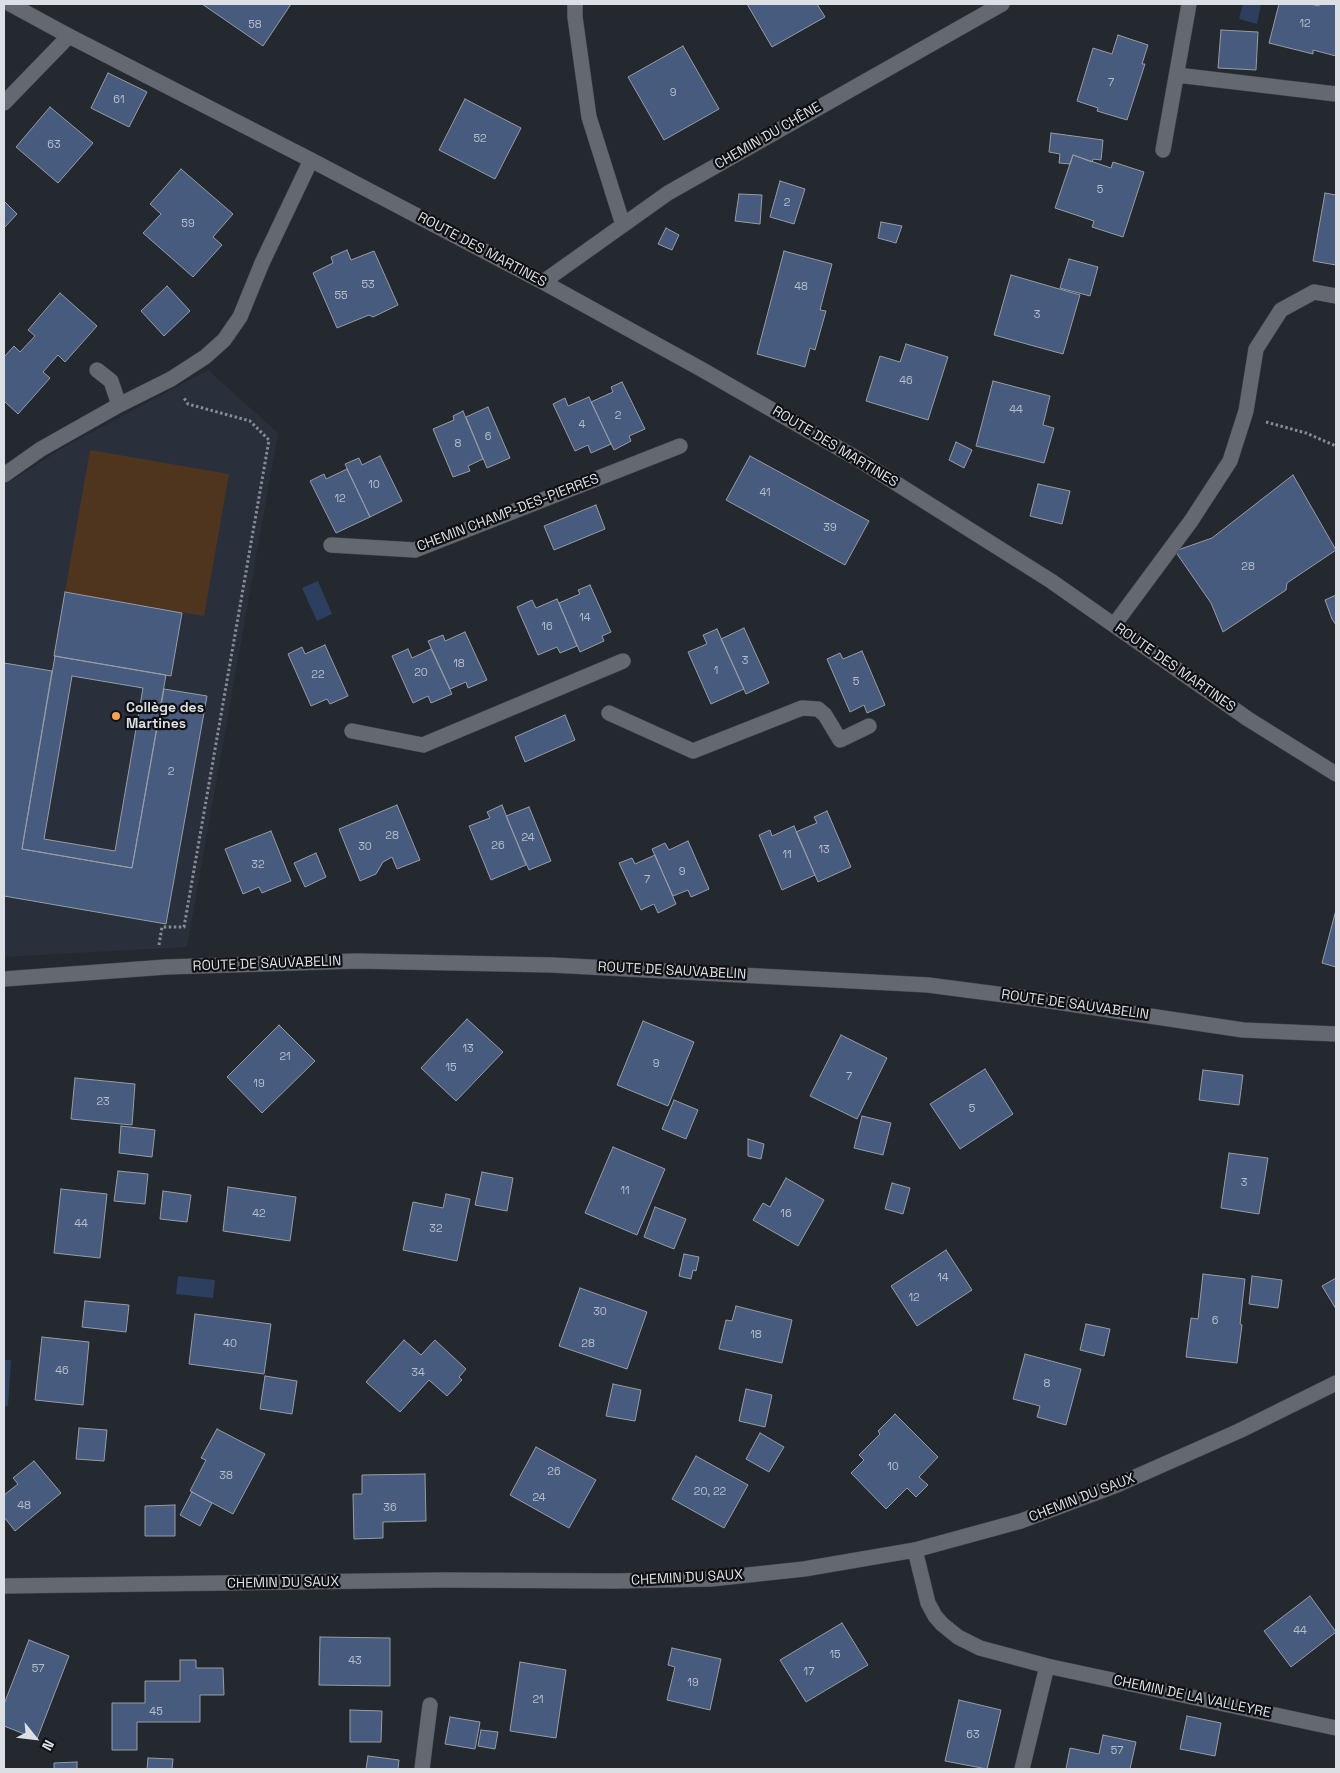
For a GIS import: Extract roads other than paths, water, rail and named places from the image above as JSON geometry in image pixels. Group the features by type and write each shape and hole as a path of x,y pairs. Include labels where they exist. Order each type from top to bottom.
{"street":[{"path":"575,4 575,17 589,117 624,224"},
{"name":"CHEMIN DU CHÊNE","path":"543,282 668,193 1002,4"},
{"path":"1163,150 1188,4"},
{"name":"ROUTE DES MARTINES","path":"18,6 69,36 543,282 701,369 856,458 1051,581 1248,719 1336,774"},
{"path":"4,104 69,36"},
{"path":"1177,75 1336,94"},
{"path":"4,475 41,449 119,405 171,379 205,357 224,340 240,317 262,263 311,160"},
{"path":"1114,625 1191,521 1230,461 1244,416 1256,349 1281,310 1314,292 1336,296"},
{"path":"97,370 111,381 119,405"},
{"name":"CHEMIN CHAMP-DES-PIERRES","path":"331,545 415,550 680,446"},
{"path":"352,731 423,746 623,661"},
{"path":"609,713 694,751 802,708 818,709 825,715 840,740 869,726"},
{"name":"ROUTE DE SAUVABELIN","path":"4,979 166,967 357,961 552,965 928,985 1243,1030 1336,1034"},
{"name":"CHEMIN DU SAUX","path":"4,1586 442,1580 615,1582 711,1579 804,1569 915,1550 1021,1521 1117,1485 1239,1431 1336,1383"},
{"name":"CHEMIN DE LA VALLEYRE","path":"915,1550 928,1603 942,1624 958,1637 980,1648 1047,1666 1336,1728"},
{"path":"1022,1769 1047,1666"},
{"path":"422,1769 430,1705"}],"water":[{"path":"1243,4 1261,4 1257,24 1239,19"},
{"path":"318,581 332,614 317,621 302,588"},
{"path":"178,1276 215,1280 213,1298 176,1294"},
{"path":"4,1360 11,1360 8,1406 4,1406"}],"place":[{"name":"Collège des Martines","path":"116,716"}]}
